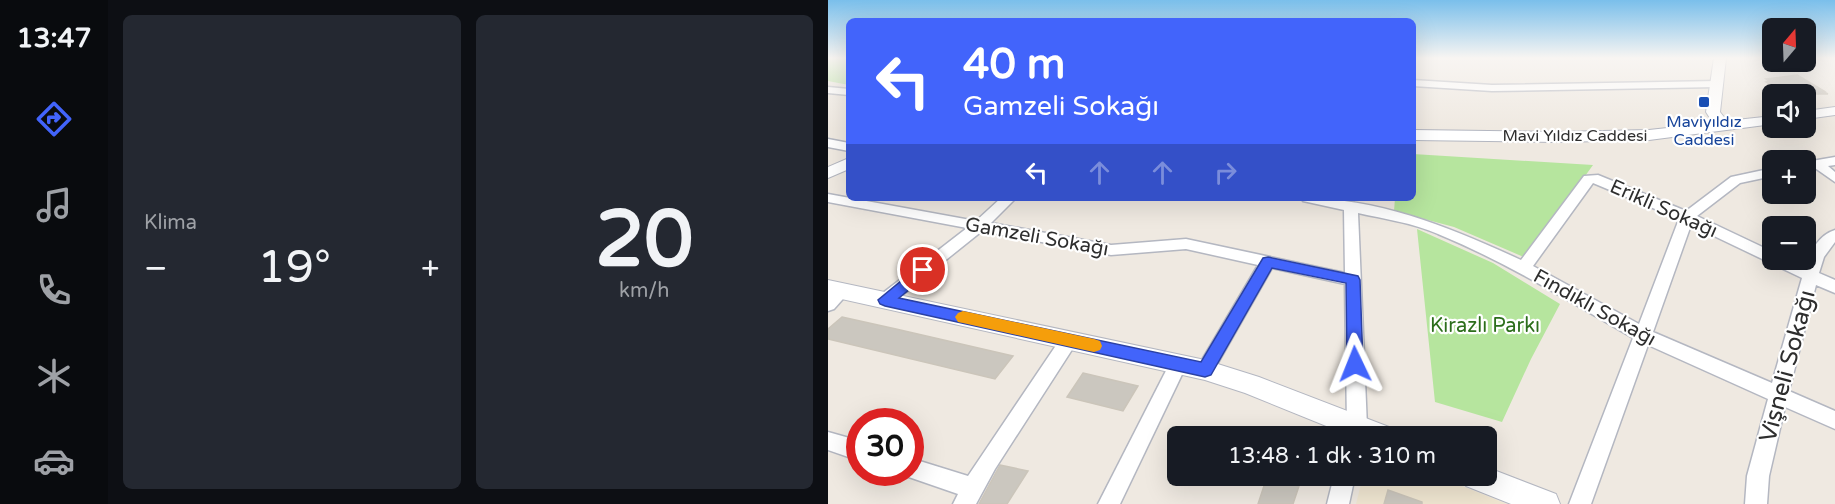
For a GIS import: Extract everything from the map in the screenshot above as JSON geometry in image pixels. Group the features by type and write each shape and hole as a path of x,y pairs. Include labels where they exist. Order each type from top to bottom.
{"street":[{"path":"1416,83 1492,88 1717,84 1713,112 1724,127"},
{"path":"828,90 846,92"},
{"path":"1816,114 1835,111"},
{"name":"Mavi Yıldız Caddesi","path":"1416,135 1556,137 1649,135 1762,122"},
{"path":"828,143 846,146"},
{"path":"1816,164 1835,161"},
{"path":"828,173 846,164"},
{"path":"1816,168 1835,178"},
{"path":"1580,504 1687,217 1736,180 1762,174"},
{"name":"Erikli Sokağı","path":"1524,268 1589,178 1598,178 1762,253"},
{"name":"Gamzeli Sokağı","path":"828,198 1111,250 1181,244 1353,280"},
{"path":"885,300 979,226 1006,201"},
{"name":"Fındıklı Sokağı","path":"1322,201 1351,207 1378,205 1442,230 1524,268 1643,335 1835,420"},
{"path":"1351,207 1356,426"},
{"name":"Vişneli Sokağı","path":"1756,504 1758,476 1777,394 1810,276 1820,248 1835,235"},
{"path":"1205,370 1268,262"},
{"name":"Erikli Sokağı","path":"1798,270 1835,287"},
{"path":"833,294 885,300 1205,370 1250,384 1343,426"},
{"path":"924,475 968,496 1069,340"},
{"path":"1109,504 1178,364"},
{"path":"828,441 846,447"},
{"path":"1497,484 1546,504"},
{"path":"1338,504 1342,486"}],"shaded area":[{"path":"1360,486 1462,486 1507,504 1356,504"}],"green space":[{"name":"Kirazlı Parkı","path":"1416,154 1593,165 1526,258 1454,227 1394,211 1395,201 1416,201"},
{"name":"Kirazlı Parkı","path":"1417,229 1493,263 1560,304 1502,422 1435,402"}],"building":[{"path":"1766,82 1808,82 1812,84 1770,84"},
{"path":"1816,86 1824,91 1822,91 1828,94 1816,94"},
{"path":"842,317 1013,356 995,379 828,339 828,329"},
{"path":"1083,373 1138,386 1123,411 1067,397"},
{"path":"1000,465 1028,471 1007,504 979,504"},
{"path":"1264,486 1299,486 1293,504 1258,504"},
{"path":"1388,490 1422,502 1422,504 1384,504"}],"slow traffic":[{"path":"963,317 1094,346"}],"place":[{"name":"Maviyıldız Caddesi","path":"1704,102"}],"route":[{"path":"923,270 885,300 1205,370 1268,262 1353,280 1355,364"}]}
